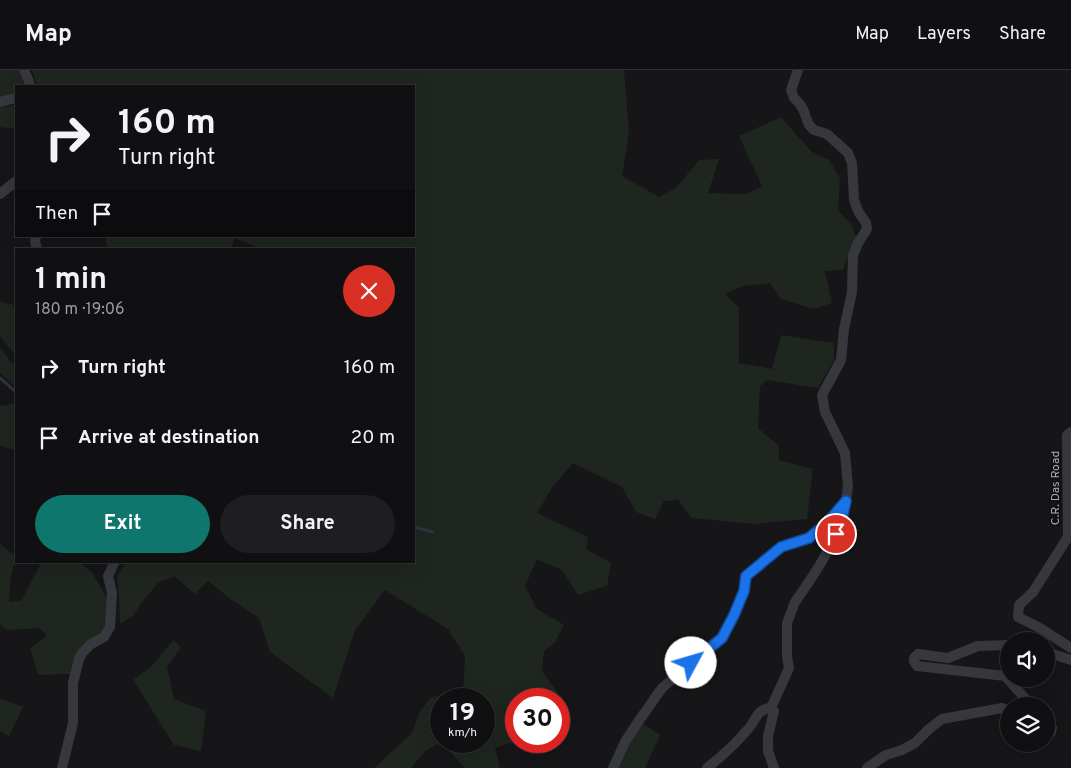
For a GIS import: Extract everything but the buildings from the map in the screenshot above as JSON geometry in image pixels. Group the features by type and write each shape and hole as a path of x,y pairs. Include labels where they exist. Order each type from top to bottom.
{"street":[{"path":"24,70 30,85"},
{"path":"771,708 789,668 787,623 789,616 795,602 824,558 832,542 842,518 846,501 848,486 845,453 825,412 822,395 841,360 844,329 852,292 853,255 858,242 867,229 866,223 858,211 854,200 852,163 848,153 827,134 814,130 803,109 794,98 791,90 798,70"},
{"path":"0,102 15,98"},
{"path":"0,194 15,182"},
{"name":"C.R. Das Road","path":"1071,432 1067,434 1068,537 1033,592 1019,604 1018,617 1040,628 1071,648"},
{"path":"613,768 625,742 662,688 722,638 744,591 746,576 781,547 809,538 826,524 846,501"},
{"path":"62,768 73,723 73,682 79,659 91,644 104,637 110,627 112,594 108,576 114,563"},
{"path":"1000,645 978,646 948,658 918,654 914,658 917,666 1000,675"},
{"path":"1055,655 1071,660"},
{"path":"1015,687 1024,697"},
{"path":"707,768 735,744 762,710 771,708"},
{"path":"771,708 774,711 768,736 768,751 774,768"},
{"path":"867,768 886,756 915,743 928,729 942,719 1000,708"}],"shaded area":[{"path":"0,70 18,70 24,85 15,85 15,94 0,97"},
{"path":"32,70 624,70 629,132 622,176 659,197 676,188 699,160 719,159 708,193 746,194 762,186 739,136 781,117 811,151 829,160 840,178 838,210 851,224 862,251 846,260 843,270 825,271 832,303 813,309 781,299 770,283 743,286 725,294 739,308 739,363 772,369 781,335 834,343 834,360 818,388 768,380 760,386 758,428 779,446 779,460 813,469 807,519 754,524 692,518 678,500 664,501 655,519 636,512 622,487 573,463 552,488 537,513 588,537 586,549 611,563 607,586 578,595 562,570 537,559 525,586 537,609 564,625 555,642 544,651 542,671 554,688 505,688 505,744 495,748 495,688 463,688 465,656 448,629 385,590 355,630 333,698 270,652 259,618 208,581 195,594 174,576 158,583 133,616 120,624 117,577 126,563 415,563 415,248 259,248 234,238 232,248 108,248 105,237 415,237 415,85 37,85"},
{"path":"15,105 15,129 0,127 0,107"},
{"path":"0,302 12,304 15,309 15,355 0,336"},
{"path":"0,347 15,365 15,386 0,373"},
{"path":"15,403 15,450 0,446 0,406"},
{"path":"0,544 15,555 9,602 22,600 41,563 80,563 92,572 108,600 106,629 99,636 73,674 38,675 30,648 47,636 40,628 6,630 0,624"},
{"path":"173,640 181,647 167,667 174,699 206,711 201,751 174,745 133,680 152,666"},
{"path":"0,698 23,707 9,736 0,731"},
{"path":"430,698 430,748 425,751 411,768 374,768 412,733 419,713"},
{"path":"642,723 660,735 645,768 618,768 628,744"},
{"path":"495,748 500,768 465,768 451,753 495,753"}],"waterway":[{"path":"0,378 15,391"},
{"path":"415,527 433,532"}],"route":[{"path":"691,663 722,638 744,591 746,576 781,547 809,538 826,524 846,501 836,534"}]}
